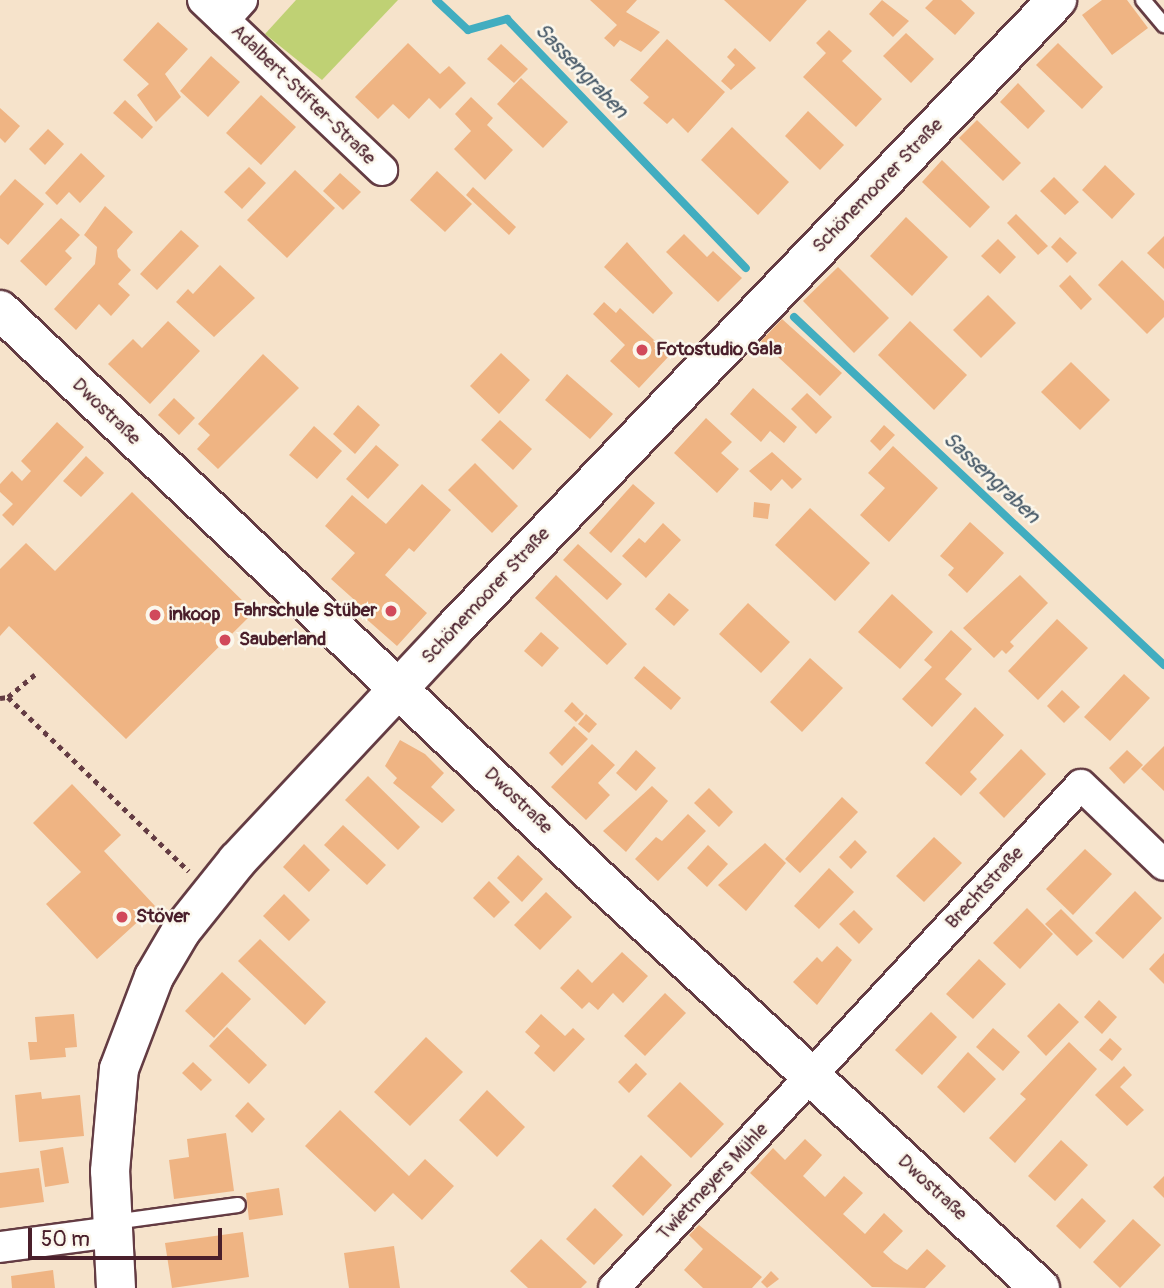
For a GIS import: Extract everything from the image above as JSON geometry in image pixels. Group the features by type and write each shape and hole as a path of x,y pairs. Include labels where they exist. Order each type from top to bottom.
{"street":[{"name":"Adalbert-Stifter-Straße","path":"203,0 233,10 382,170"},
{"name":"Schönemoorer Straße","path":"116,1288 110,1171 119,1069 154,976 210,891 400,687 1056,0"},
{"name":"Dwostraße","path":"0,310 1040,1288"},
{"name":"Brechtstraße","path":"812,1076 1081,785 1164,864"},
{"name":"Twietmeyers Mühle","path":"614,1288 812,1076"},
{"path":"0,1247 112,1227"}],"lane":[{"path":"1143,0 1164,25"},
{"path":"112,1227 238,1205"}],"path":[{"path":"0,698 8,697 35,674"},
{"path":"8,697 210,891"}],"green space":[{"path":"296,0 398,0 322,80 265,34"}],"building":[{"path":"590,0 637,0 626,12 660,32 641,52 620,40 614,47 604,38 617,25"},
{"path":"724,0 807,0 770,42"},
{"path":"882,0 909,21 893,37 869,14"},
{"path":"933,0 961,0 975,13 955,35 925,8"},
{"path":"1102,0 1127,0 1148,28 1112,55 1082,15"},
{"path":"158,22 188,49 165,74 181,97 156,122 137,95 149,84 123,60"},
{"path":"829,30 852,51 842,61 882,99 856,127 803,77 826,53 816,43"},
{"path":"906,33 934,59 911,83 883,56"},
{"path":"667,39 725,92 688,133 673,118 667,124 643,103 649,97 630,80"},
{"path":"408,43 440,74 449,66 466,83 440,109 429,98 409,119 393,104 378,119 355,97"},
{"path":"1058,43 1103,87 1082,109 1036,65"},
{"path":"501,44 528,69 514,83 487,59"},
{"path":"735,48 756,68 731,90 721,81 735,65 727,57"},
{"path":"211,56 240,82 208,117 180,91"},
{"path":"521,78 568,122 543,148 497,104"},
{"path":"1018,83 1045,111 1028,129 1000,102"},
{"path":"261,95 296,127 261,165 226,133"},
{"path":"471,97 493,118 487,125 513,150 485,180 454,149 471,131 455,114"},
{"path":"125,100 153,127 142,139 113,113"},
{"path":"0,108 20,126 5,143 0,138"},
{"path":"808,111 844,145 820,170 785,136"},
{"path":"977,120 1021,163 1003,181 959,138"},
{"path":"732,127 789,182 758,215 701,160"},
{"path":"48,129 64,144 45,165 29,149"},
{"path":"81,153 105,176 80,203 69,192 57,205 45,193"},
{"path":"942,160 990,207 970,228 922,182"},
{"path":"1105,165 1135,194 1112,219 1082,190"},
{"path":"249,167 266,183 242,209 224,192"},
{"path":"295,170 335,208 287,258 247,220"},
{"path":"437,171 472,204 445,232 410,200"},
{"path":"340,173 361,192 343,210 323,191"},
{"path":"1054,177 1079,202 1065,215 1040,191"},
{"path":"15,179 44,204 8,245 0,238 0,196"},
{"path":"473,187 516,227 509,235 466,195"},
{"path":"105,206 133,232 117,250 118,257 131,270 118,284 130,295 111,316 99,304 76,330 54,309 95,264 97,247 84,235"},
{"path":"1016,214 1048,246 1038,255 1007,223"},
{"path":"906,217 948,257 912,296 870,256"},
{"path":"61,218 80,235 65,251 72,258 46,286 20,261"},
{"path":"181,230 199,246 157,290 140,274"},
{"path":"684,234 707,257 713,251 742,278 718,302 666,252"},
{"path":"1164,236 1164,269 1147,253"},
{"path":"1060,237 1077,253 1067,263 1051,247"},
{"path":"998,239 1016,257 1000,274 981,256"},
{"path":"627,242 673,293 653,314 604,267"},
{"path":"1122,260 1164,301 1164,317 1147,334 1098,285"},
{"path":"220,265 255,298 214,337 176,302 188,289 193,294"},
{"path":"838,267 889,318 854,353 803,301"},
{"path":"1070,275 1092,299 1081,310 1059,286"},
{"path":"988,295 1016,323 981,358 953,330"},
{"name":"Fotostudio Gala","path":"604,302 616,313 620,308 670,355 639,388 610,361 625,345 593,314"},
{"path":"782,319 842,373 820,396 761,341"},
{"path":"168,321 200,351 150,404 108,364 133,339 142,348"},
{"path":"910,321 967,375 934,410 878,355"},
{"path":"501,353 530,380 499,414 470,386"},
{"path":"263,354 299,388 218,469 197,449 210,435 198,424"},
{"path":"1071,362 1110,400 1080,430 1041,392"},
{"path":"567,374 613,414 590,439 545,400"},
{"path":"753,388 797,427 784,443 770,431 761,442 730,414"},
{"path":"807,393 832,417 816,434 791,409"},
{"path":"174,398 195,418 179,435 158,415"},
{"path":"358,405 380,425 355,454 333,434"},
{"path":"706,418 732,442 721,453 739,469 717,493 674,453"},
{"path":"500,420 532,449 513,470 481,440"},
{"path":"57,422 84,447 13,526 2,515 13,504 0,492 0,484 12,471 22,481 31,471 21,461"},
{"path":"884,425 895,435 880,451 870,441"},
{"path":"314,426 342,451 317,479 289,455"},
{"path":"376,445 399,465 368,499 346,479"},
{"path":"893,446 938,488 889,542 860,515 885,488 868,473"},
{"path":"772,452 802,479 792,489 782,479 771,491 749,471"},
{"path":"86,456 104,473 81,497 63,481"},
{"path":"475,463 518,506 492,533 448,490"},
{"path":"422,484 451,510 414,552 409,548 385,575 427,613 397,646 355,609 359,604 331,579 355,553 325,526 352,495 386,524"},
{"path":"633,484 655,503 611,553 589,533"},
{"path":"132,492 254,612 126,739 9,626 0,636 0,569 26,543 55,571"},
{"path":"754,502 770,504 768,519 753,517"},
{"path":"810,508 870,563 835,601 775,545"},
{"path":"970,522 1004,553 967,593 948,575 954,568 940,556"},
{"path":"663,523 681,540 646,578 622,556 639,538 645,543"},
{"path":"578,544 622,584 607,600 563,560"},
{"path":"556,575 627,644 607,665 535,598"},
{"path":"1020,575 1048,603 1010,642 1014,646 1006,654 1002,650 994,658 963,628"},
{"path":"669,593 689,610 674,626 655,609"},
{"path":"892,594 933,632 900,669 858,632"},
{"path":"748,603 790,642 761,673 719,634"},
{"path":"1057,619 1088,648 1038,700 1008,671"},
{"path":"951,630 972,649 945,679 962,694 932,727 902,699 932,667 924,660"},
{"path":"541,632 559,648 542,667 524,651"},
{"path":"810,658 843,688 802,732 770,702"},
{"path":"644,666 681,698 671,710 634,678"},
{"path":"1124,674 1150,698 1110,741 1084,717"},
{"path":"1062,690 1080,707 1064,723 1047,706"},
{"path":"572,702 584,714 576,722 564,711"},
{"path":"975,707 1004,735 970,772 977,779 961,796 925,763"},
{"path":"586,714 597,724 589,733 578,724"},
{"path":"574,726 588,739 562,766 549,753"},
{"path":"400,740 425,754 444,773 431,787 455,810 442,823 393,783 397,778 385,766"},
{"path":"592,744 615,765 598,783 610,795 586,820 551,787"},
{"path":"1164,746 1164,791 1141,769"},
{"path":"1021,749 1046,774 1004,818 979,793"},
{"path":"636,750 656,768 636,791 616,773"},
{"path":"1127,750 1143,765 1124,784 1109,768"},
{"path":"368,776 420,827 398,850 345,800"},
{"path":"72,784 121,835 104,851 155,906 97,959 46,904 81,872 33,823"},
{"path":"652,786 668,801 626,852 603,831"},
{"path":"709,788 733,812 719,827 694,803"},
{"path":"842,797 858,812 800,873 785,859"},
{"path":"688,814 706,831 658,881 635,859 656,837 662,841"},
{"path":"343,825 386,865 367,885 324,845"},
{"path":"934,837 962,863 924,902 896,876"},
{"path":"855,840 867,852 851,869 839,857"},
{"path":"765,843 786,863 746,911 718,885"},
{"path":"304,844 330,870 309,892 283,867"},
{"path":"708,845 728,864 707,887 687,868"},
{"path":"1085,849 1112,874 1073,915 1046,889"},
{"path":"518,855 543,879 522,902 497,878"},
{"path":"829,868 854,892 819,929 794,906"},
{"path":"489,881 510,902 494,918 473,898"},
{"path":"1135,891 1162,918 1123,959 1095,933"},
{"path":"546,892 572,917 540,950 514,925"},
{"path":"284,894 310,920 289,941 263,916"},
{"path":"1027,908 1053,934 1020,969 993,943"},
{"path":"1061,909 1093,941 1077,956 1045,924"},
{"path":"854,910 873,929 859,944 839,924"},
{"path":"260,939 326,1002 305,1025 238,961"},
{"path":"837,946 852,960 817,1005 793,982 817,957 822,962"},
{"path":"622,952 648,976 623,1003 613,993 598,1010 589,1002 582,1009 560,988 578,969 592,983"},
{"path":"1164,953 1164,984 1149,969"},
{"path":"979,959 1006,984 973,1019 946,994"},
{"path":"222,972 251,999 214,1038 185,1011"},
{"path":"665,993 686,1013 645,1056 624,1036"},
{"path":"1099,1000 1117,1017 1102,1034 1084,1017"},
{"path":"1059,1003 1079,1022 1046,1056 1027,1036"},
{"path":"931,1012 957,1037 922,1075 895,1050"},
{"path":"74,1014 77,1047 65,1048 66,1057 30,1060 28,1042 37,1042 35,1017"},
{"path":"541,1014 565,1036 573,1028 585,1039 554,1072 534,1053 540,1046 525,1032"},
{"path":"227,1027 267,1065 249,1084 209,1046"},
{"path":"993,1028 1020,1052 1003,1071 976,1047"},
{"path":"426,1037 463,1072 410,1126 374,1092"},
{"path":"1110,1038 1122,1049 1112,1061 1099,1050"},
{"path":"1069,1042 1097,1069 1015,1163 989,1138 1026,1099 1020,1094"},
{"path":"968,1052 996,1079 964,1113 937,1087"},
{"path":"193,1062 212,1080 201,1091 182,1073"},
{"path":"636,1063 647,1074 629,1093 618,1082"},
{"path":"1124,1066 1132,1075 1120,1087 1144,1110 1127,1126 1095,1095"},
{"path":"680,1082 724,1124 691,1158 647,1116"},
{"path":"487,1090 525,1127 497,1157 459,1120"},
{"path":"41,1092 42,1099 80,1095 84,1136 19,1142 15,1095"},
{"path":"248,1102 265,1119 252,1133 235,1116"},
{"path":"340,1110 409,1176 425,1159 454,1186 422,1220 393,1193 375,1212 305,1146"},
{"path":"226,1133 234,1191 174,1199 169,1160 189,1157 187,1139"},
{"path":"805,1139 822,1155 803,1176 825,1197 844,1176 863,1193 843,1214 865,1234 884,1213 903,1231 883,1252 894,1262 907,1270 927,1249 946,1266 925,1288 872,1287 750,1173 773,1148 785,1160"},
{"path":"1061,1140 1088,1165 1055,1201 1028,1176"},
{"path":"63,1147 69,1183 45,1187 40,1151"},
{"path":"641,1155 672,1185 643,1216 612,1186"},
{"path":"39,1168 44,1202 0,1208 0,1173"},
{"path":"1164,1176 1164,1198 1153,1187"},
{"path":"279,1188 283,1215 249,1220 246,1193"},
{"path":"1082,1198 1106,1221 1080,1249 1056,1226"},
{"path":"595,1208 623,1235 594,1265 566,1239"},
{"path":"1133,1219 1161,1245 1120,1288 1093,1262"},
{"path":"699,1225 762,1277 752,1288 703,1288 684,1270 703,1249 689,1235"},
{"path":"243,1232 249,1277 172,1288 165,1243"},
{"path":"541,1239 587,1282 581,1288 528,1288 510,1271"},
{"path":"394,1246 400,1288 349,1288 344,1253"},
{"path":"53,1270 55,1288 12,1288 11,1276"},
{"path":"771,1271 779,1279 767,1288 761,1282"}],"waterway":[{"name":"Sassengraben","path":"436,0 468,30 507,19 746,268"},
{"name":"Sassengraben","path":"794,317 1164,665"}],"place":[{"name":"Fotostudio Gala","path":"642,350"},
{"name":"Fahrschule Stüber","path":"391,611"},
{"name":"inkoop","path":"155,615"},
{"name":"Sauberland","path":"225,640"},
{"name":"Stöver","path":"122,917"}]}
